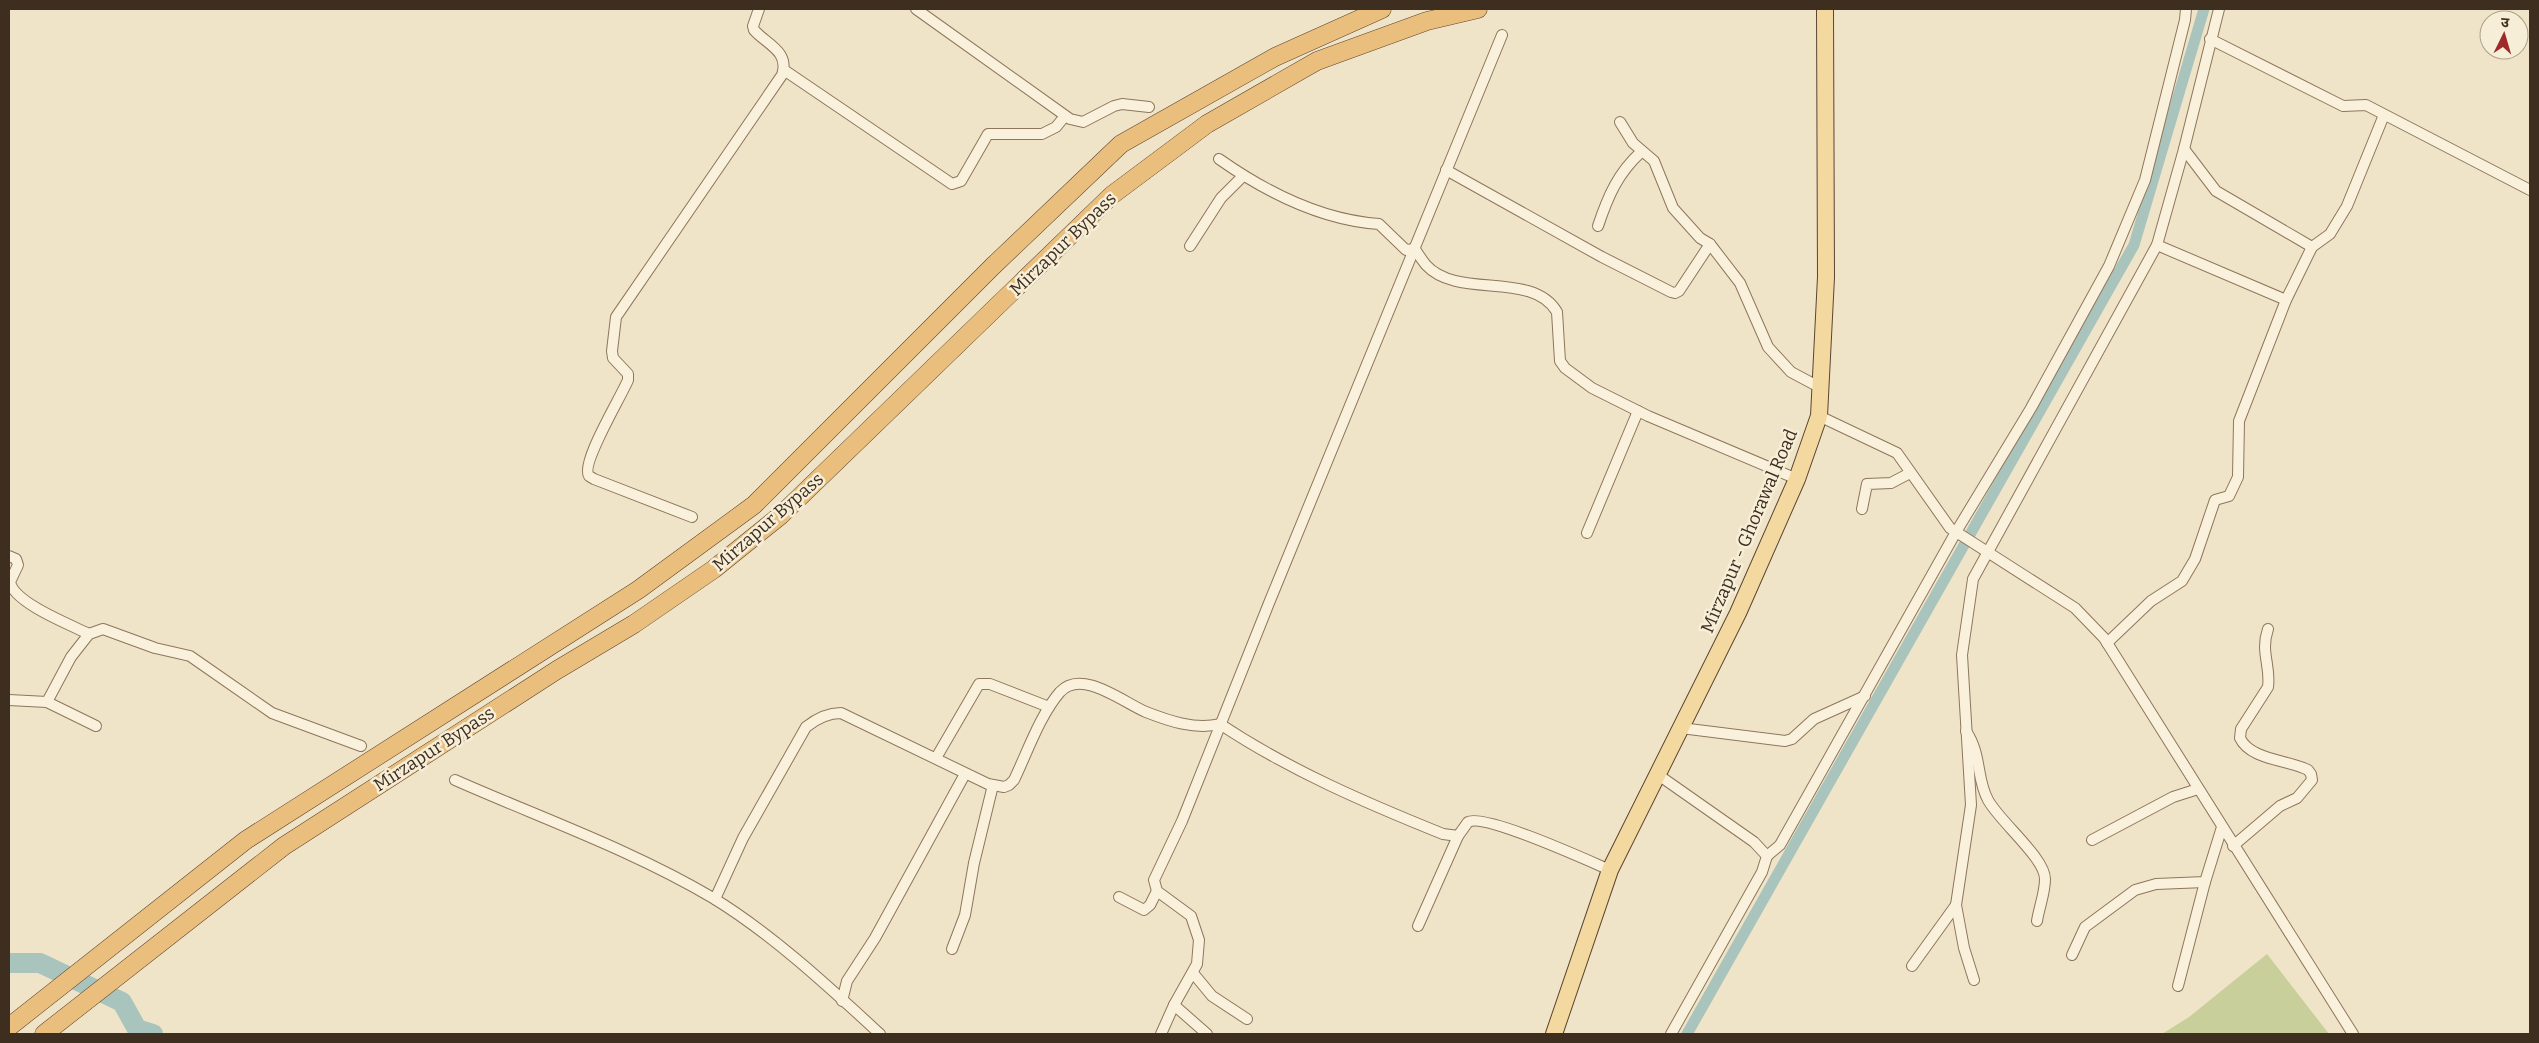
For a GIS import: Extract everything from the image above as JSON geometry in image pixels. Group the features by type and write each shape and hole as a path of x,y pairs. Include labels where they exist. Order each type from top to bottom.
{"highway":[{"path":"9,1027 246,840 638,590 754,505 986,272 1120,144 1275,57 1382,9"},
{"name":"Mirzapur Bypass","path":"44,1034 284,846 558,670 634,624 714,569 782,515 1112,195 1206,124 1316,61 1427,21 1478,9"}],"main road":[{"name":"Mirzapur - Ghorawal Road","path":"1554,1034 1610,870 1738,614 1797,479 1819,416 1822,388 1826,277 1825,9"}],"street":[{"path":"759,9 753,26 754,30 779,50 784,70 952,184 961,181 988,134 1042,134 1056,127 1065,116"},
{"path":"916,9 1065,116 1083,122 1114,106 1122,104 1149,107"},
{"path":"1670,1034 1762,872 1767,856 1780,845 2031,408 2109,266 2145,180 2185,20 2186,9"},
{"path":"1974,980 1964,948 1956,905 1971,805 1962,655 1973,579 1986,552 2096,358 2157,245 2184,149 2219,9"},
{"path":"1161,1034 1193,973 1200,955 1195,923 1191,916 1157,891 1154,880 1182,821 1502,35"},
{"path":"2210,39 2343,106 2366,105 2530,190"},
{"path":"692,517 594,479 586,473 591,453 628,380 628,374 619,365 612,351 616,317 682,224 784,70"},
{"path":"2107,643 2151,601 2182,581 2195,560 2215,500 2229,496 2235,486 2238,467 2239,421 2286,300 2312,247 2330,234 2338,222 2384,115"},
{"path":"1620,122 1641,152 1654,161 1673,208 1700,238 1710,244 1740,283 1768,346 1791,372 1822,388"},
{"path":"2184,149 2216,191 2312,247"},
{"path":"1598,226 1610,190 1626,165 1641,152"},
{"path":"1219,159 1243,176 1275,194 1316,210 1356,222 1379,224 1406,250 1415,249"},
{"path":"1446,170 1602,257 1671,292 1679,291 1710,244"},
{"path":"1190,246 1221,198 1243,176"},
{"path":"2157,245 2286,300"},
{"path":"1415,249 1426,266 1453,280 1524,290 1542,298 1553,306 1557,312 1560,361 1565,368 1592,388 1638,411 1797,479"},
{"path":"1587,533 1638,411"},
{"path":"1819,416 1897,453 1946,524 1986,552 2075,608 2107,643 2353,1034"},
{"path":"1862,509 1867,484 1891,483 1910,473"},
{"path":"9,556 16,559 18,565 10,582 15,593 32,605 89,634"},
{"path":"47,702 71,657 89,634 97,630 111,631 155,648 190,656 272,712 361,746"},
{"path":"2233,846 2280,806 2297,798 2312,780 2311,774 2302,767 2268,758 2248,747 2240,738 2241,729 2268,687 2269,679 2264,646 2268,630"},
{"path":"936,758 979,684 990,684 1049,707"},
{"path":"715,899 743,838 806,727 813,722 832,713 841,713 966,774 993,785 1004,787 1010,785 1014,780 1049,707 1067,686 1076,684 1100,688 1145,711 1168,720 1204,728 1220,724 1252,746 1334,787 1443,834 1458,836"},
{"path":"1681,728 1785,741 1792,739 1814,719 1865,696"},
{"path":"9,700 47,702 96,726"},
{"path":"1965,730 1976,751 1988,800 2011,831 2041,863 2045,880 2037,921"},
{"path":"842,1001 847,981 875,938 966,774"},
{"path":"1657,774 1754,842 1767,856"},
{"path":"455,780 609,845 715,899 787,952 880,1034"},
{"path":"952,949 965,915 976,853 993,785"},
{"path":"2092,840 2152,807 2198,788"},
{"path":"1418,926 1458,836 1468,822 1480,820 1546,843 1610,870"},
{"path":"2178,986 2205,882 2222,828"},
{"path":"2072,955 2084,927 2135,890 2156,884 2205,882"},
{"path":"1119,897 1146,910 1157,891"},
{"path":"1912,966 1956,905"},
{"path":"1193,973 1212,996 1247,1019"},
{"path":"1174,1006 1207,1034"}],"green space":[{"path":"2267,954 2329,1034 2162,1034 2189,1017"}],"waterway":[{"path":"1687,1034 2134,245 2204,9"},
{"path":"9,963 40,963 122,1002 137,1029 153,1034"}]}
